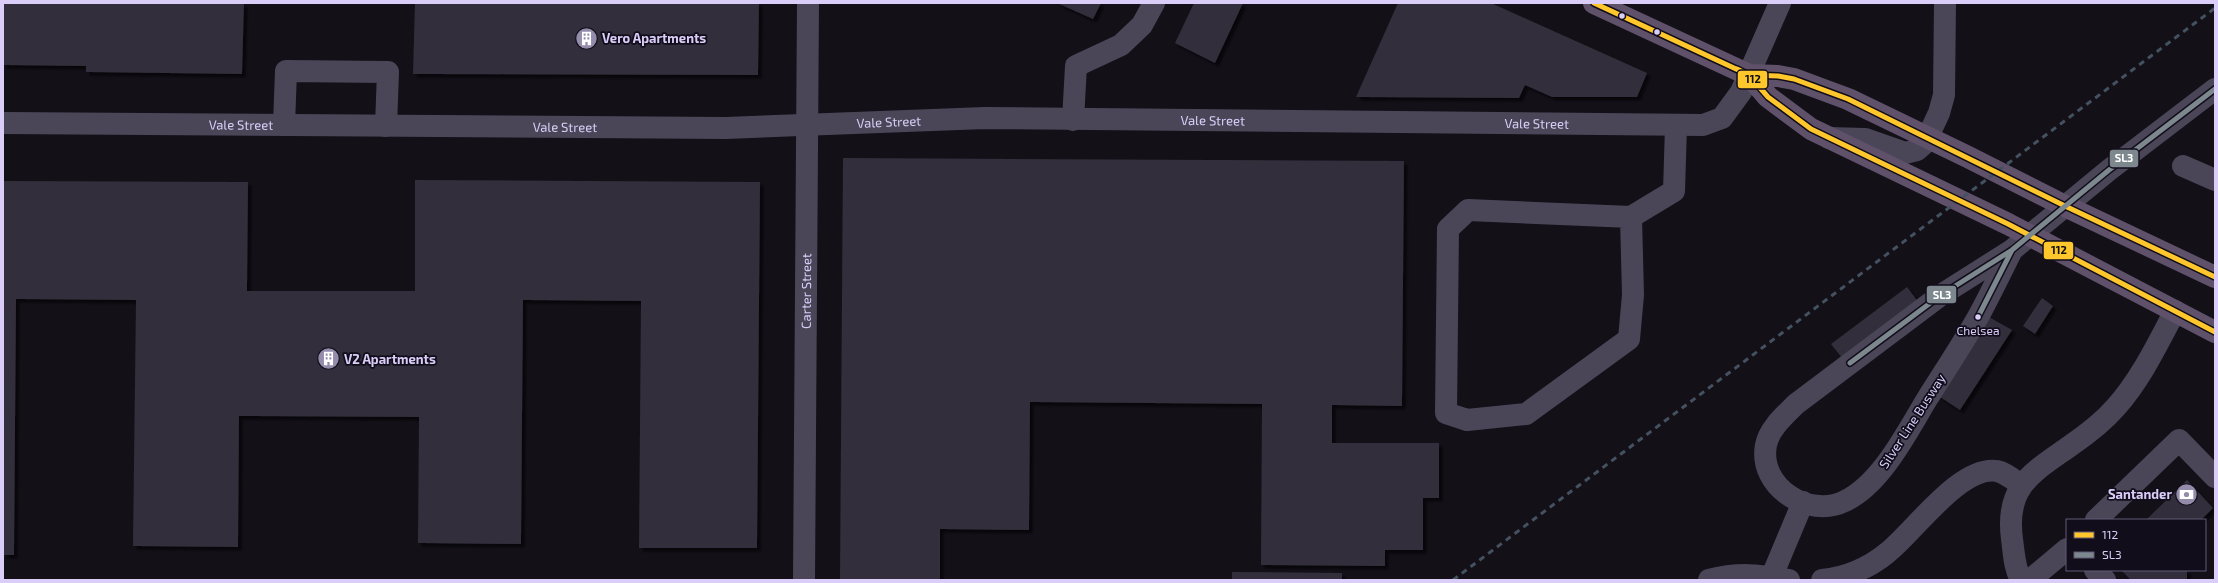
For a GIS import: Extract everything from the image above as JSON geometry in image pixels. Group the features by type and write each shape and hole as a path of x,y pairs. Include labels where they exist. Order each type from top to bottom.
{"main road":[{"path":"1594,3 1749,74 1778,76 1810,84 1928,137 2065,206 2215,276"},
{"path":"1749,74 1768,97 1780,108 1828,138 2030,236 2215,332"}],"street":[{"name":"Carter Street","path":"804,580 808,3"},
{"path":"1073,120 1076,66 1121,45 1142,25 1154,3"},
{"name":"Vale Street","path":"3,123 726,128 947,118 1676,126 1703,125 1722,118 1741,92 1780,3"},
{"path":"1828,138 1865,139 1905,153 1917,150 1928,137 1939,113 1944,95 1944,3"},
{"path":"284,125 286,71 294,71 388,72 386,126"},
{"name":"Silver Line Busway","path":"2012,250 1978,317 1903,438 1875,476 1845,502 1821,506 1803,502 1784,493 1772,478 1766,464 1766,445 1777,424 1796,404 1942,295 2012,250 2115,165 2215,89"},
{"path":"1631,217 1633,295 1629,339 1526,414 1467,420 1446,413 1448,229 1468,210 1631,217 1674,191 1676,126"},
{"path":"2183,166 2215,180"},
{"path":"2021,580 2014,558 2011,520 2013,501 2021,485 2037,468 2084,436 2116,406 2140,375 2175,311"},
{"path":"2097,519 2179,440 2215,477"},
{"path":"1822,580 1853,573 1876,561 1898,544 1951,491 1969,477 1989,471 1998,472 2021,485"},
{"path":"1709,580 1736,574 1781,578 1803,502"},
{"path":"2030,580 2066,549"},
{"path":"2096,571 2105,580"}],"building":[{"path":"3,3 244,3 242,74 86,72 86,66 3,65"},
{"name":"Vero Apartments","path":"415,3 759,3 758,75 413,74"},
{"path":"1057,3 1101,3 1093,19"},
{"path":"1194,3 1243,3 1215,63 1175,43"},
{"path":"1398,3 1491,3 1647,73 1637,97 1552,97 1525,85 1519,98 1356,97"},
{"path":"843,158 1404,161 1402,406 1332,405 1332,443 1439,443 1439,498 1423,498 1423,550 1385,550 1385,566 1261,565 1262,404 1030,402 1029,530 940,529 940,580 840,580"},
{"name":"V2 Apartments","path":"415,180 760,182 757,548 639,548 641,301 523,300 521,544 418,543 419,417 239,416 238,547 133,546 136,300 16,299 14,555 3,555 3,181 248,182 247,291 415,291"},
{"path":"1907,287 1922,307 1846,363 1831,344"},
{"path":"2042,298 2053,306 2035,334 2023,326"},
{"path":"1989,317 2012,330 1960,410 1937,395"},
{"name":"Santander","path":"2187,480 2213,508 2202,519 2147,519"},
{"path":"2122,571 2187,571 2187,580 2131,580"},
{"path":"1232,572 1342,573 1342,580 1232,580"}],"railway":[{"path":"1453,580 2215,8"}],"transit line":[{"name":"112","path":"1594,3 1749,75 1768,97 1811,129 2008,224 2215,332"},
{"name":"112","path":"1737,69 1749,75 1778,76 1794,79 1848,99 2065,206 2215,277"},
{"name":"SL3","path":"1850,363 1941,295 2012,250 2109,170 2215,89"},
{"name":"SL3","path":"1978,317 2012,250"}],"place":[{"name":"Vero Apartments","path":"586,38"},
{"name":"Chelsea","path":"1978,317"},
{"name":"V2 Apartments","path":"329,359"},
{"name":"Santander","path":"2187,494"}]}
